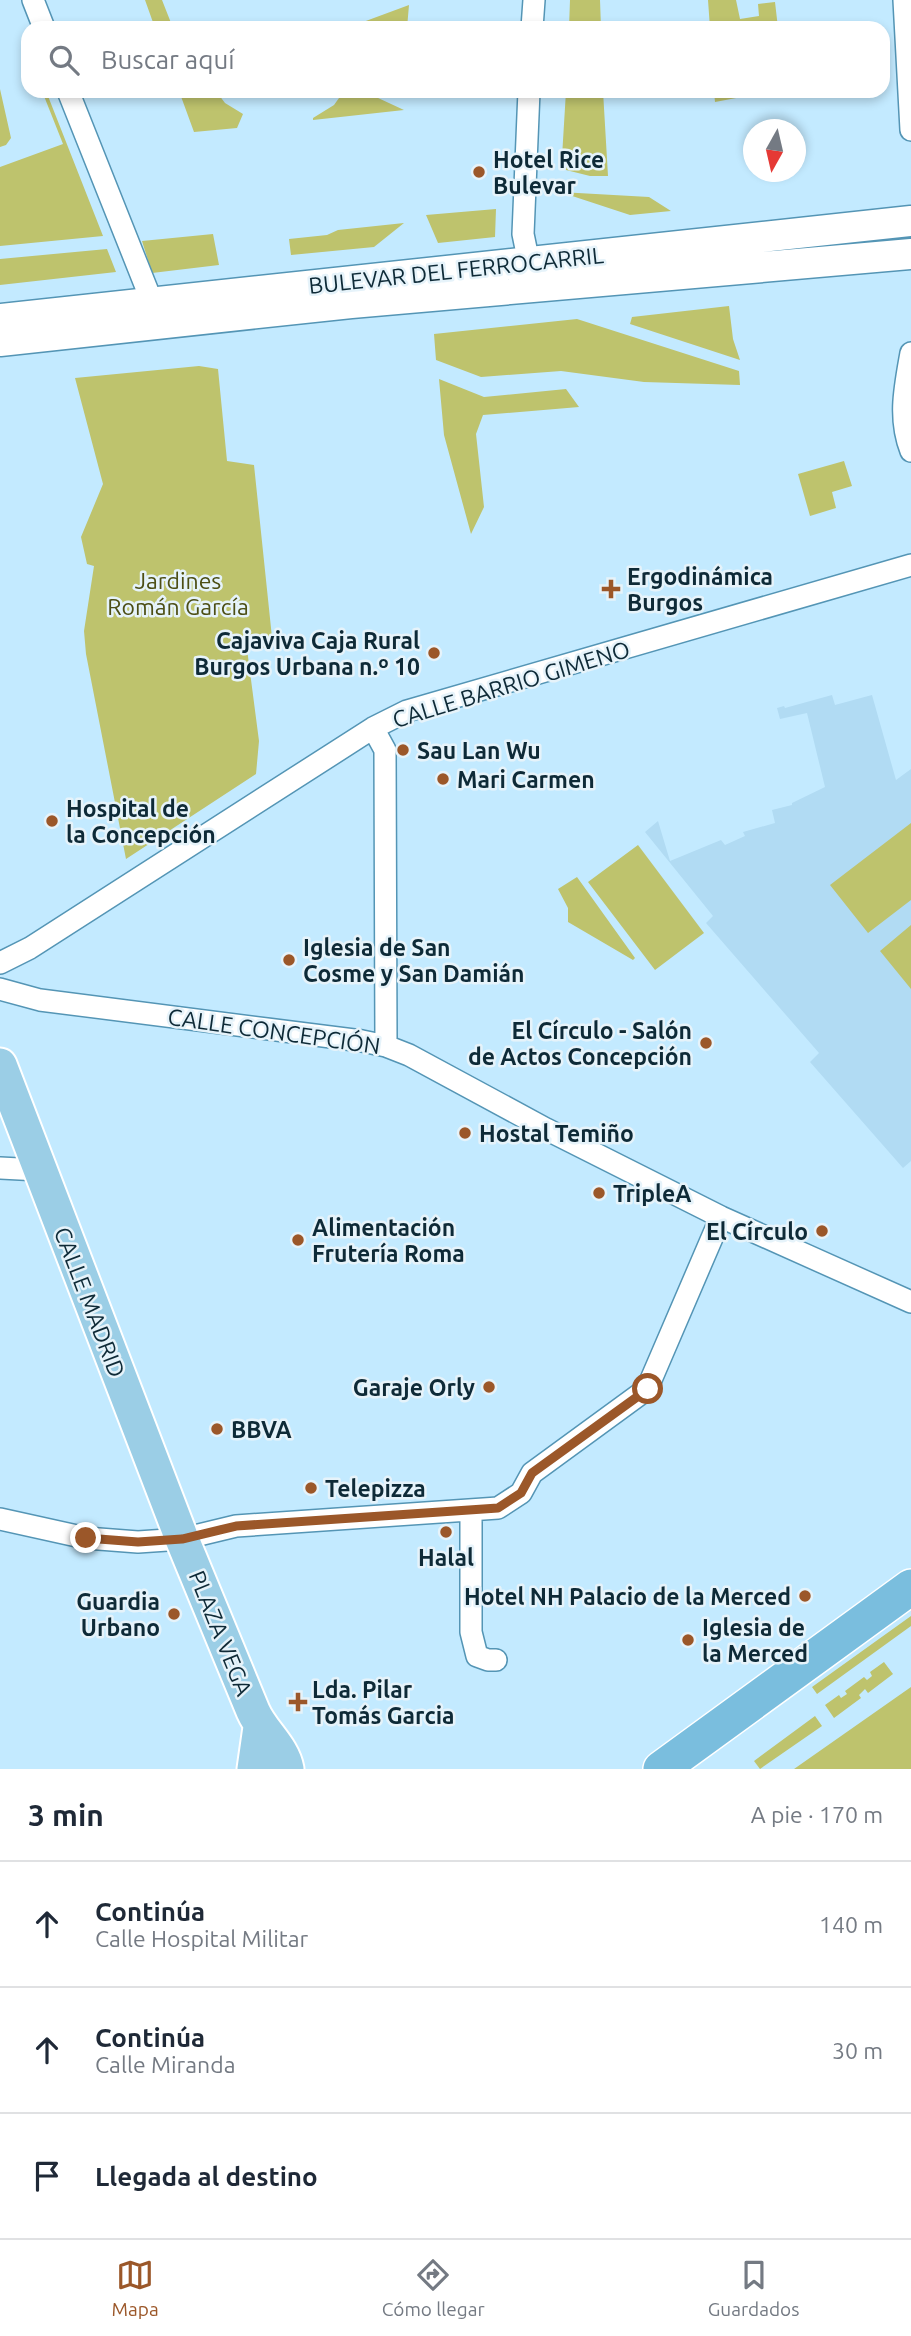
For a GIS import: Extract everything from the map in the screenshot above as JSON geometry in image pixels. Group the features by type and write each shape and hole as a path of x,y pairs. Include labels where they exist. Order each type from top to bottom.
{"highway":[{"path":"661,1769 911,1587"}],"main road":[{"name":"BULEVAR DEL FERROCARRIL","path":"0,341 351,303 532,274 911,221"},
{"name":"BULEVAR DEL FERROCARRIL","path":"0,319 152,302 532,274 911,254"},
{"name":"CALLE MADRID","path":"0,1065 182,1539"},
{"name":"PLAZA VEGA","path":"182,1539 260,1727 272,1765"}],"street":[{"path":"33,0 41,21"},
{"path":"533,21 534,0"},
{"path":"904,0 911,130"},
{"path":"71,98 152,302"},
{"path":"529,98 523,217 524,242 532,274"},
{"path":"909,435 904,396 911,353"},
{"name":"CALLE BARRIO GIMENO","path":"0,963 30,948 373,728 407,711 911,565"},
{"path":"373,728 385,750 386,1046"},
{"name":"CALLE CONCEPCIÓN","path":"0,989 40,999 386,1046 409,1055 546,1129 721,1217 911,1302"},
{"path":"0,1168 39,1170"},
{"path":"0,1519 86,1538 138,1542 182,1539 236,1526 498,1508 521,1493 532,1473 648,1389 721,1217"},
{"path":"471,1510 471,1632 488,1650"}],"shaded area":[{"path":"832,695 835,705 872,695 896,780 911,769 911,1161 903,1168 810,1062 819,1053 706,923 713,916 645,832 658,821 670,861 721,840 725,845 745,836 743,832 775,823 772,810 792,805 825,787 807,713 780,719 777,708"}],"green space":[{"path":"145,0 162,0 170,21 152,21"},
{"path":"570,0 600,0 601,21 569,21"},
{"path":"708,0 736,0 740,19 759,16 758,4 775,2 777,21 710,21"},
{"path":"409,5 408,21 366,21"},
{"path":"0,89 11,138 6,145 0,147"},
{"path":"45,98 49,98 103,236 0,246 0,167 63,144"},
{"path":"182,98 221,98 243,114 237,128 194,132"},
{"path":"339,98 378,98 404,110 313,120 334,105"},
{"path":"566,98 603,98 608,176 590,176 562,169 566,169 567,158 562,157"},
{"path":"715,98 736,98 715,102"},
{"path":"560,192 649,197 671,211 630,215"},
{"path":"496,209 495,237 438,243 426,215"},
{"path":"404,223 374,247 291,255 289,239 327,235 338,230"},
{"path":"213,234 219,265 152,273 142,241"},
{"path":"107,249 116,272 0,285 0,259"},
{"path":"729,306 733,339 740,360 630,324 632,317"},
{"path":"577,319 739,371 740,385 644,382 561,371 481,377 436,360 434,334"},
{"name":"Jardines Román García","path":"199,366 218,369 227,461 254,465 273,647 247,649 259,741 256,774 126,859 86,654 84,631 94,566 87,564 81,537 103,484 75,378"},
{"path":"439,379 484,397 566,389 579,407 483,415 476,434 484,507 471,534 444,435"},
{"path":"844,461 852,486 832,492 836,508 810,516 798,474"},
{"path":"911,823 911,900 868,933 830,885"},
{"path":"638,845 704,933 655,970 588,882"},
{"path":"577,877 635,958 633,960 568,922 568,908 558,889"},
{"path":"911,925 911,989 880,951"},
{"path":"911,1616 911,1626 817,1694 812,1687"},
{"path":"884,1662 893,1674 868,1693 865,1689 859,1695 861,1698 834,1718 825,1705 839,1695 841,1698 847,1694 845,1691 864,1677 867,1680 872,1676 870,1672"},
{"path":"911,1687 911,1769 794,1769"},
{"path":"815,1716 822,1726 760,1769 754,1761"}],"place":[{"name":"Hotel Rice Bulevar","path":"479,172"},
{"name":"Ergodinámica Burgos","path":"611,589"},
{"name":"Cajaviva Caja Rural Burgos Urbana n.º 10","path":"434,653"},
{"name":"Sau Lan Wu","path":"403,750"},
{"name":"Mari Carmen","path":"443,779"},
{"name":"Hospital de la Concepción","path":"52,821"},
{"name":"Iglesia de San Cosme y San Damián","path":"289,960"},
{"name":"El Círculo - Salón de Actos Concepción","path":"706,1043"},
{"name":"Hostal Temiño","path":"465,1133"},
{"name":"TripleA","path":"599,1193"},
{"name":"El Círculo","path":"822,1231"},
{"name":"Alimentación Frutería Roma","path":"298,1240"},
{"name":"Garaje Orly","path":"489,1387"},
{"name":"BBVA","path":"217,1429"},
{"name":"Telepizza","path":"311,1488"},
{"name":"Halal","path":"446,1532"},
{"name":"Hotel NH Palacio de la Merced","path":"805,1596"},
{"name":"Guardia Urbano","path":"174,1614"},
{"name":"Iglesia de la Merced","path":"688,1640"},
{"name":"Lda. Pilar Tomás Garcia","path":"298,1702"}],"route":[{"path":"86,1538 138,1542 182,1539 236,1526 498,1508 521,1493 532,1473 648,1389"}]}
